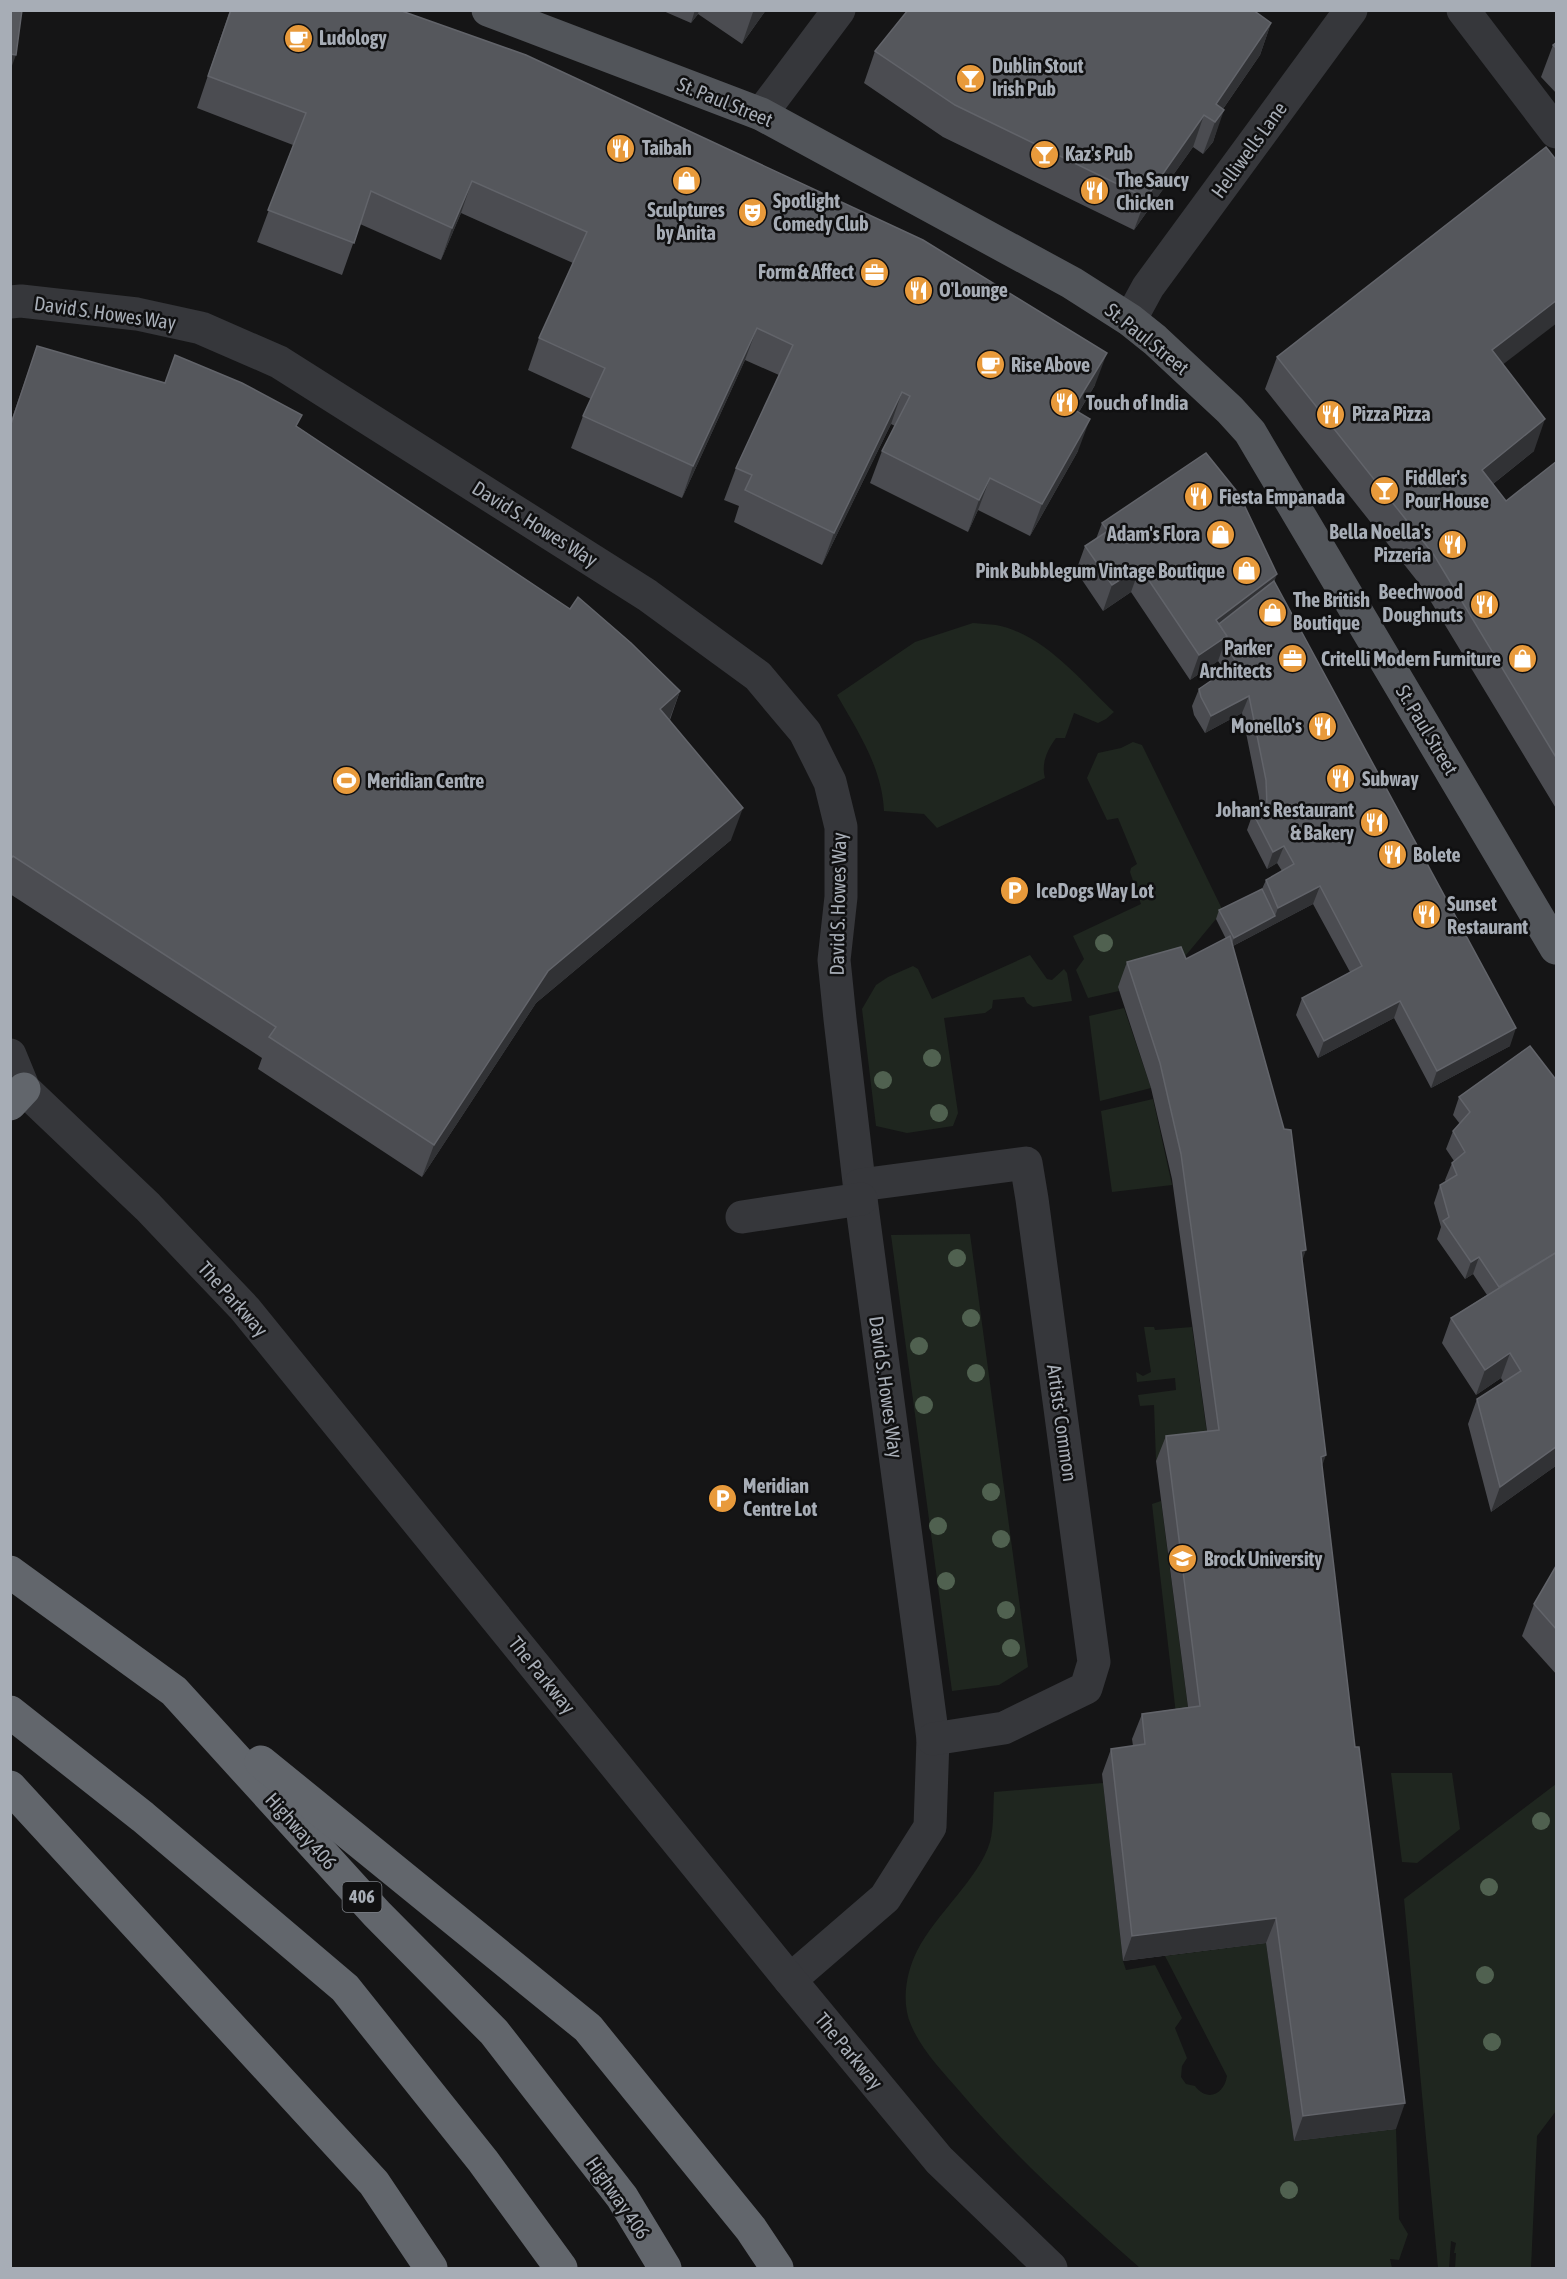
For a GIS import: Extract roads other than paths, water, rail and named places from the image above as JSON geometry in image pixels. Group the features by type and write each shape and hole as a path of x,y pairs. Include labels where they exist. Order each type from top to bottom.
{"highway":[{"name":"Highway 406","path":"10,1572 174,1692 377,1914 494,2032 622,2197 665,2268"},
{"path":"174,1692 588,2028 751,2229 777,2268"},
{"path":"10,1712 143,1816 345,1988 483,2161 561,2268"},
{"path":"10,1787 374,2183 431,2268"}],"main road":[{"name":"St. Paul Street","path":"488,10 761,114 1072,283 1130,320 1155,340 1230,410 1250,432 1556,946"}],"street":[{"path":"761,114 839,10"},
{"name":"Helliwells Lane","path":"1130,320 1148,287 1351,10"},
{"path":"1462,10 1557,132"},
{"name":"David S. Howes Way","path":"10,302 21,301 137,314 201,328 279,362 647,595 758,676 805,732 830,782 841,826 841,897 834,960 860,1192 933,1739 930,1827 885,1899 790,1980"},
{"name":"The Parkway","path":"10,1055 15,1093 148,1206 245,1309 939,2160 1051,2268"},
{"name":"Artists' Common","path":"860,1192 1026,1163 1094,1662 1086,1688 1004,1728 933,1739"},
{"path":"742,1217 860,1192"}],"place":[{"name":"Ludology","path":"298,38"},
{"name":"Dublin Stout Irish Pub","path":"971,78"},
{"name":"Taibah","path":"621,148"},
{"name":"Kaz's Pub","path":"1044,154"},
{"name":"Sculptures by Anita","path":"686,180"},
{"name":"The Saucy Chicken","path":"1095,191"},
{"name":"Spotlight Comedy Club","path":"752,212"},
{"name":"Form & Affect","path":"875,272"},
{"name":"O'Lounge","path":"918,290"},
{"name":"Rise Above","path":"990,365"},
{"name":"Touch of India","path":"1065,403"},
{"name":"Pizza Pizza","path":"1331,414"},
{"name":"Fiddler's Pour House","path":"1384,490"},
{"name":"Fiesta Empanada","path":"1198,497"},
{"name":"Adam's Flora","path":"1221,534"},
{"name":"Bella Noella's Pizzeria","path":"1452,544"},
{"name":"Pink Bubblegum Vintage Boutique","path":"1246,571"},
{"name":"Beechwood Doughnuts","path":"1484,604"},
{"name":"The British Boutique","path":"1272,612"},
{"name":"Parker Architects","path":"1293,659"},
{"name":"Critelli Modern Furniture","path":"1522,659"},
{"name":"Monello's","path":"1323,726"},
{"name":"Subway","path":"1341,779"},
{"name":"Meridian Centre","path":"346,781"},
{"name":"Johan's Restaurant & Bakery","path":"1375,822"},
{"name":"Bolete","path":"1392,855"},
{"name":"IceDogs Way Lot","path":"1015,891"},
{"name":"Sunset Restaurant","path":"1426,915"},
{"name":"Meridian Centre Lot","path":"722,1498"},
{"name":"Brock University","path":"1183,1559"}]}
